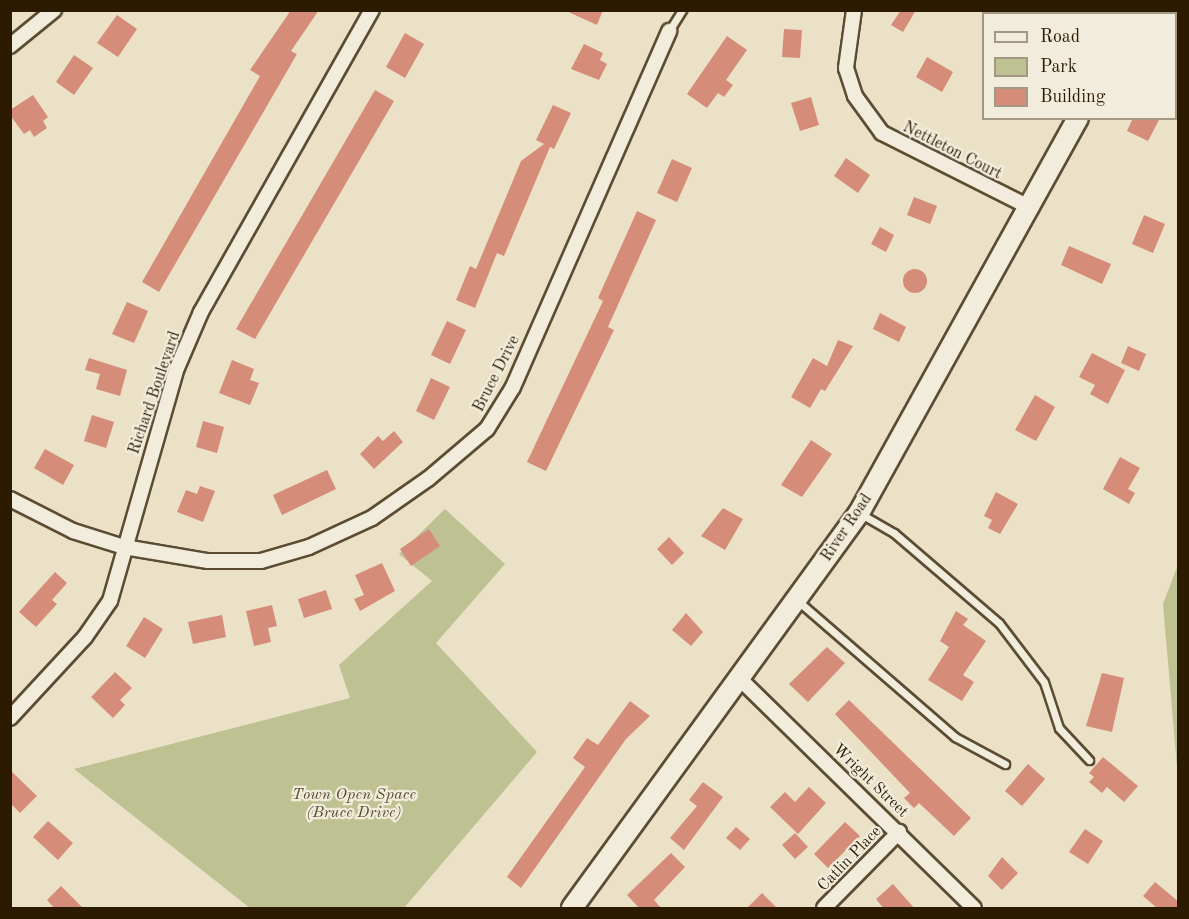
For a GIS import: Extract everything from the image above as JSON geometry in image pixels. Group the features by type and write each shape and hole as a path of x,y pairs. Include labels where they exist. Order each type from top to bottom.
{"main road":[{"name":"River Road","path":"572,909 741,680 859,513 1031,208 1077,120"}],"street":[{"path":"10,46 54,10"},
{"name":"Richard Boulevard","path":"10,718 85,637 110,601 177,368 201,312 372,10"},
{"name":"Nettleton Court","path":"854,10 846,68 855,96 882,133 1031,208"},
{"name":"Bruce Drive","path":"10,499 73,531 124,547 208,561 261,561 309,547 372,518 487,429 513,387 669,31"},
{"name":"Wright Street","path":"741,680 899,832 974,909"},
{"name":"Catlin Place","path":"824,909 899,832"}],"lane":[{"path":"669,31 682,10"},
{"path":"859,513 894,533 999,623 1044,682 1059,728 1089,760"},
{"path":"798,601 955,737 1005,764"}],"green space":[{"name":"Town Open Space (Bruce Drive)","path":"445,509 505,564 436,643 537,752 404,908 250,908 74,769 350,698 339,665 432,581 399,554"},
{"path":"1178,565 1178,779 1163,604"}],"building":[{"path":"291,10 319,10 291,51 297,54 159,292 142,282 260,76 250,70"},
{"path":"564,10 603,10 597,25"},
{"path":"901,10 916,10 903,32 891,25"},
{"path":"117,15 137,29 118,57 97,43"},
{"path":"784,29 802,30 800,58 782,57"},
{"path":"405,33 424,44 405,78 386,67"},
{"path":"727,36 747,50 726,80 733,85 724,97 718,93 707,108 687,94"},
{"path":"584,44 603,53 600,60 607,64 599,80 571,69"},
{"path":"74,55 93,68 74,95 56,82"},
{"path":"927,57 953,72 942,92 916,77"},
{"path":"375,90 394,101 255,339 236,329"},
{"path":"33,95 48,117 43,121 47,128 34,137 30,130 24,134 10,115 10,110"},
{"path":"811,97 819,125 800,131 791,103"},
{"path":"553,105 571,113 554,149 550,147 504,256 497,253 475,308 456,300 470,266 476,269 521,161 544,144 536,140"},
{"path":"1132,120 1159,120 1148,141 1127,131"},
{"path":"846,158 870,175 858,193 834,176"},
{"path":"672,159 692,168 677,202 657,193"},
{"path":"914,197 937,206 930,224 907,215"},
{"path":"637,211 656,220 608,327 614,330 546,471 527,462 603,301 598,298"},
{"path":"1144,215 1165,224 1153,253 1132,244"},
{"path":"880,227 894,235 886,252 871,244"},
{"path":"1069,246 1111,264 1102,284 1061,265"},
{"path":"915,269 920,270 926,276 926,286 920,292 915,293 910,292 904,286 903,281 904,276 910,270"},
{"path":"127,302 148,311 134,343 112,334"},
{"path":"880,313 906,327 899,342 873,329"},
{"path":"447,321 466,330 450,364 431,355"},
{"path":"838,340 853,346 825,391 821,389 810,408 791,397 813,358 827,366"},
{"path":"1128,346 1146,354 1139,371 1121,363"},
{"path":"1092,353 1125,370 1108,404 1090,394 1095,385 1079,377"},
{"path":"89,358 127,370 120,396 96,389 100,374 85,370"},
{"path":"232,360 254,369 250,380 259,383 250,405 219,393"},
{"path":"431,378 450,387 434,420 416,411"},
{"path":"1035,395 1055,407 1036,441 1015,430"},
{"path":"92,415 114,422 106,448 84,441"},
{"path":"203,421 224,427 217,453 196,447"},
{"path":"394,431 403,442 374,469 360,454 378,436 383,441"},
{"path":"811,440 832,454 802,497 781,485"},
{"path":"45,449 74,465 63,485 34,468"},
{"path":"1120,457 1140,468 1128,489 1135,493 1129,504 1103,489"},
{"path":"327,470 336,489 282,515 273,495"},
{"path":"200,486 215,491 203,522 177,512 186,490 197,494"},
{"path":"996,492 1018,504 1000,534 988,528 992,520 984,516"},
{"path":"723,508 743,519 725,550 701,536"},
{"path":"429,529 440,546 411,566 400,549"},
{"path":"669,537 684,553 672,565 657,549"},
{"path":"382,563 395,591 360,611 354,599 364,595 355,575"},
{"path":"55,572 67,583 52,600 57,604 36,627 19,612"},
{"path":"326,590 332,609 304,618 298,599"},
{"path":"272,605 277,626 268,628 271,642 254,646 246,611"},
{"path":"956,611 968,619 963,625 986,641 963,675 974,682 962,701 928,680 949,647 940,641"},
{"path":"686,613 703,632 691,646 672,630"},
{"path":"222,615 226,637 193,644 188,622"},
{"path":"144,617 163,629 145,658 126,646"},
{"path":"827,647 845,663 808,702 789,684"},
{"path":"115,672 132,688 120,700 125,705 113,718 91,697"},
{"path":"1102,673 1124,678 1112,732 1086,726"},
{"path":"849,700 971,818 954,836 919,803 914,808 904,798 910,793 835,714"},
{"path":"630,701 650,716 626,739 521,888 507,877 585,767 573,758 587,738 598,745"},
{"path":"1103,757 1138,786 1124,802 1107,787 1102,793 1089,782 1094,777 1089,773"},
{"path":"1028,764 1045,779 1022,806 1005,791"},
{"path":"10,770 37,796 20,813 10,803"},
{"path":"703,782 723,797 684,850 670,838 697,806 689,800"},
{"path":"809,787 826,803 798,834 770,807 785,792 795,802"},
{"path":"48,821 73,843 58,860 33,837"},
{"path":"845,822 860,836 828,868 814,854"},
{"path":"736,827 750,839 740,850 726,838"},
{"path":"1085,829 1103,841 1088,864 1069,852"},
{"path":"795,833 808,847 795,859 782,845"},
{"path":"671,853 685,867 654,900 662,909 640,909 627,895"},
{"path":"1002,857 1018,873 1002,890 988,876"},
{"path":"1155,882 1179,902 1179,909 1158,909 1143,896"},
{"path":"893,884 915,909 884,909 876,899"},
{"path":"61,886 84,909 55,909 47,900"},
{"path":"762,893 778,909 746,909"}]}
